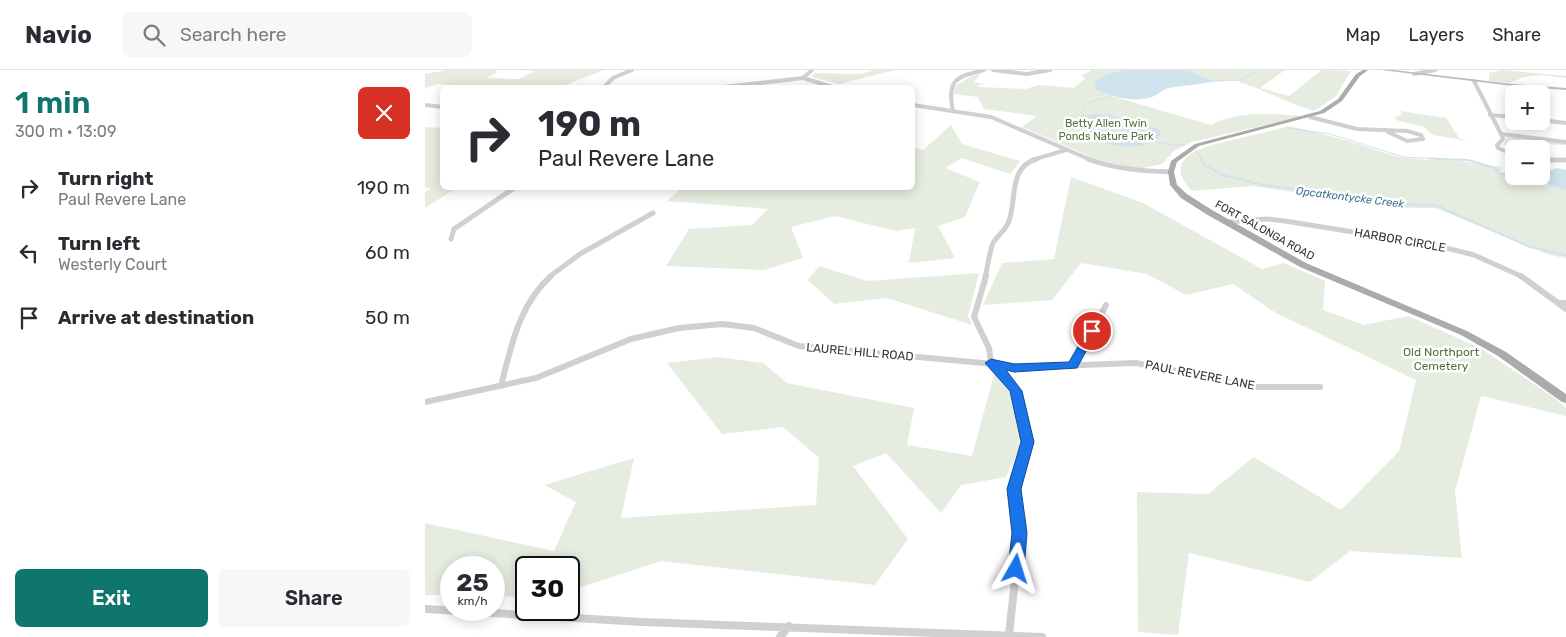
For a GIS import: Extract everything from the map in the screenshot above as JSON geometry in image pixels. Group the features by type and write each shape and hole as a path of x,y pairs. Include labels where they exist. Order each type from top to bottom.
{"main road":[{"path":"1171,172 1174,160 1197,145 1311,117 1322,112 1340,100 1357,76 1366,70"},
{"name":"FORT SALONGA ROAD","path":"1171,172 1174,185 1184,196 1227,222 1303,265 1464,333 1503,354 1566,399"}],"street":[{"path":"606,85 613,78 633,70"},
{"path":"803,78 811,70"},
{"path":"953,111 950,93 951,85 959,78 984,70"},
{"path":"993,70 1027,74 1050,70"},
{"path":"1383,70 1566,89"},
{"path":"1414,74 1435,70"},
{"path":"741,85 803,78 827,85"},
{"path":"1475,81 1503,139 1497,145 1498,148 1505,151"},
{"path":"425,105 440,107"},
{"path":"915,105 991,117 1107,166 1129,170 1171,172"},
{"path":"1491,114 1505,116"},
{"path":"1311,117 1357,129 1388,132 1407,131 1421,135 1423,139 1407,141 1388,132"},
{"path":"1550,121 1566,123"},
{"path":"1501,134 1566,142"},
{"path":"1009,635 1020,533 1014,489 1027,442 1016,391 1007,378 991,363 989,348 974,316 985,283 993,244 1008,224 1012,212 1015,178 1028,161 1066,150"},
{"path":"1550,160 1566,160"},
{"path":"451,238 454,228 511,190"},
{"path":"501,386 524,312 538,289 575,258 653,214"},
{"name":"HARBOR CIRCLE","path":"1227,222 1267,219 1285,221 1455,249 1507,269 1566,309"},
{"path":"1558,303 1566,303"},
{"path":"1073,366 1106,305"},
{"name":"LAUREL HILL ROAD","path":"425,402 535,378 639,337 679,328 722,324 754,328 799,346 991,363"},
{"name":"PAUL REVERE LANE","path":"991,363 1014,368 1133,362 1156,365 1249,386 1272,388 1320,387"},
{"path":"425,609 642,622 789,626 1042,637"},
{"path":"780,637 789,626"}],"green space":[{"path":"447,70 495,70 498,72 487,78 519,79 535,71 521,70 604,70 566,85 439,84 425,88 425,74"},
{"path":"874,70 895,70 839,84 812,77 814,73 862,74"},
{"name":"Betty Allen Twin Ponds Nature Park","path":"1092,70 1125,70 1107,74 1108,95 1211,125 1222,120 1245,115 1304,116 1192,142 1174,151 1162,164 1138,169 1098,160 1022,127 1037,116 984,109 978,97 954,94 953,87 981,73 974,82 986,84 978,85 979,87 1025,89 1039,85 1074,88 1086,78 1081,76"},
{"path":"1181,70 1285,70 1260,88 1289,96 1322,70 1351,71 1336,96 1314,111 1237,81 1214,81"},
{"path":"1502,70 1566,76 1566,78 1542,75 1523,77 1510,83 1489,81 1489,73"},
{"path":"1400,111 1446,118 1459,138 1468,141 1433,135 1424,127 1399,121 1394,118 1402,114"},
{"path":"951,125 962,144 1020,161 1010,174 962,158 945,168 980,182 965,217 938,226 955,258 909,263 915,228 896,231 835,216 791,227 803,258 764,270 666,266 689,229 752,225 768,209 667,201 680,190 915,190 915,148 923,150"},
{"path":"1289,126 1338,138 1398,157 1427,160 1431,157 1502,167 1500,172 1505,173 1505,185 1550,185 1566,190 1566,258 1549,255 1436,208 1398,208 1253,186 1192,191 1183,179 1181,169 1184,160 1191,154 1225,141"},
{"path":"425,127 440,128 440,190 453,190 425,208 425,192 430,189 425,187"},
{"path":"1507,137 1536,140 1506,140"},
{"path":"1550,141 1566,143 1566,145 1550,144"},
{"name":"Old Northport Cemetery","path":"1071,177 1143,203 1262,269 1284,263 1325,281 1323,310 1364,325 1408,316 1480,348 1556,399 1566,408 1566,416 1481,396 1455,491 1462,558 1350,551 1310,582 1189,553 1178,635 1138,632 1137,492 1208,494 1254,457 1341,510 1399,451 1416,380 1276,313 1233,284 1186,295 1147,274 1081,263 1052,300 983,305 1002,263 1054,259"},
{"path":"819,266 867,281 979,273 968,316 972,325 887,298 834,304 808,280"},
{"path":"719,357 763,363 787,383 914,408 907,445 972,456 995,371 1011,394 1020,446 1006,477 961,485 941,513 886,453 853,466 908,539 875,585 661,561 580,587 580,556 515,556 515,597 505,596 505,556 440,556 440,595 425,595 425,523 554,551 576,502 544,485 634,458 621,518 816,505 819,458 783,427 722,434 667,363"}],"water":[{"path":"1125,70 1181,70 1216,81 1169,88 1145,99 1115,97 1095,89 1094,83 1107,74"},
{"path":"1110,115 1154,128 1159,130 1161,135 1149,143 1135,146 1127,147 1105,143 1102,139 1082,128 1076,120 1080,116"},
{"path":"1557,168 1566,170 1566,190 1549,185 1550,170"}],"waterway":[{"name":"Opcatkontycke Creek","path":"1213,81 1240,80 1255,73"},
{"name":"Opcatkontycke Creek","path":"1084,116 1081,112 1085,104 1113,95"},
{"path":"1289,128 1330,134 1403,157 1455,160"},
{"name":"Opcatkontycke Creek","path":"1150,140 1164,144 1184,145"},
{"name":"Opcatkontycke Creek","path":"1196,150 1202,160"},
{"name":"Opcatkontycke Creek","path":"1201,159 1205,165 1223,175 1262,185 1343,195 1387,204 1435,205 1530,247 1566,255"},
{"path":"1436,159 1455,160"},
{"path":"1455,160 1468,160 1495,168 1498,173 1505,175"},
{"path":"1455,160 1463,160"}],"route":[{"path":"1016,569 1020,533 1014,489 1027,442 1016,391 1007,378 991,363 1014,368 1073,366 1092,331"}]}
